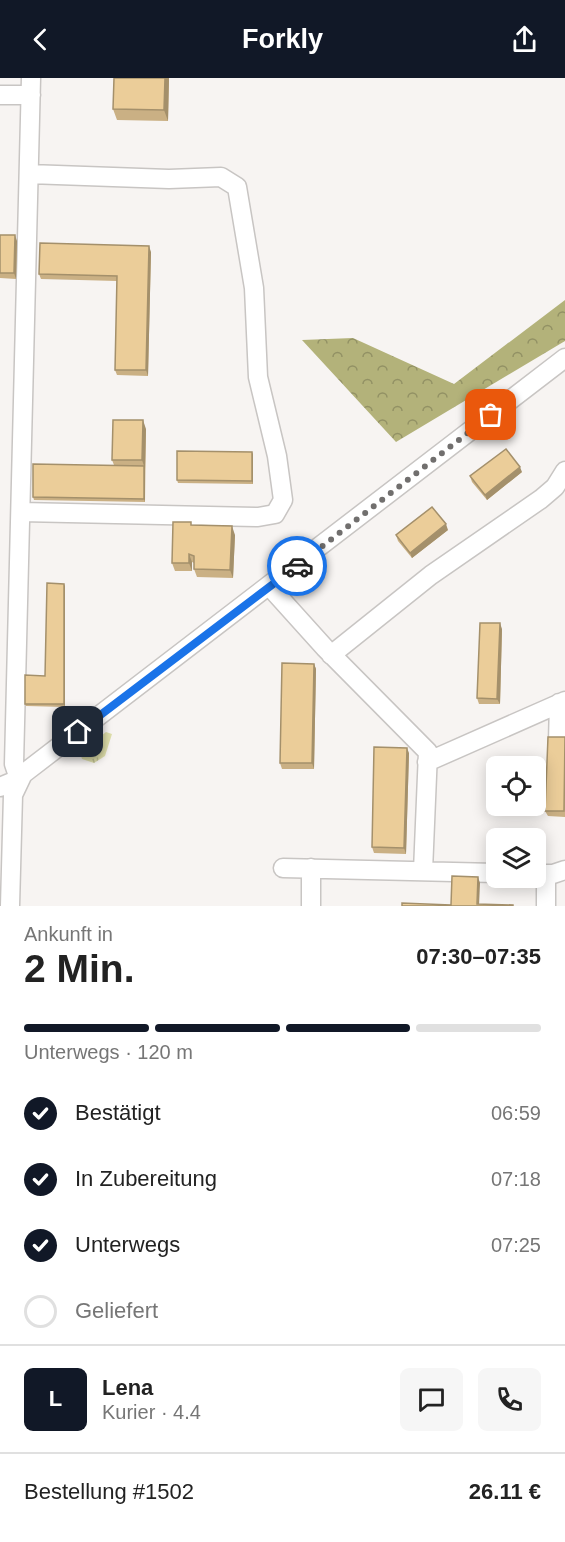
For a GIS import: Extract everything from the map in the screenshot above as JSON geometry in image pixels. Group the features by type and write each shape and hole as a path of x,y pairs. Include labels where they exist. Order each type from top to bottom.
{"street":[{"path":"0,95 31,86 14,764 19,779"},
{"path":"21,512 258,517 275,514 283,500 277,456 258,377 254,288 237,187 221,177 169,179 29,174"},
{"path":"10,906 13,795 19,779 29,768 270,587 565,358"},
{"path":"331,655 431,575 541,499 555,487 565,471"},
{"path":"270,587 331,655 428,752 423,871"},
{"path":"427,762 562,702 558,742"},
{"path":"0,787 19,779"},
{"path":"283,868 486,873"},
{"path":"311,868 311,906"},
{"path":"546,873 565,870"},
{"path":"543,888 546,906"}],"green space":[{"path":"565,300 565,341 396,442 302,340 353,338 454,384"},
{"path":"106,732 112,734 105,756 94,763 82,759 80,753"}],"building":[{"path":"114,78 165,78 164,110 113,109"},
{"path":"0,235 15,235 14,273 0,273"},
{"path":"40,243 149,246 146,370 115,370 117,276 39,274"},
{"path":"113,420 143,420 142,460 112,460"},
{"path":"506,449 520,467 485,495 470,476"},
{"path":"177,451 252,452 252,481 177,480"},
{"path":"33,464 144,466 144,499 33,497"},
{"path":"432,507 446,524 410,553 396,535"},
{"path":"173,522 232,526 230,570 194,569 194,556 189,554 189,563 172,563"},
{"path":"47,583 64,584 64,704 25,704 25,675 45,676"},
{"path":"480,623 500,623 497,699 477,698"},
{"path":"282,663 314,664 312,763 280,763"},
{"path":"548,737 565,737 564,811 546,811"},
{"path":"374,747 407,748 404,848 372,847"},
{"path":"452,876 478,877 477,904 513,906 402,906 402,903 451,905"}],"way so far":[{"path":"297,566 491,415"}],"route":[{"path":"78,732 297,566"}]}
